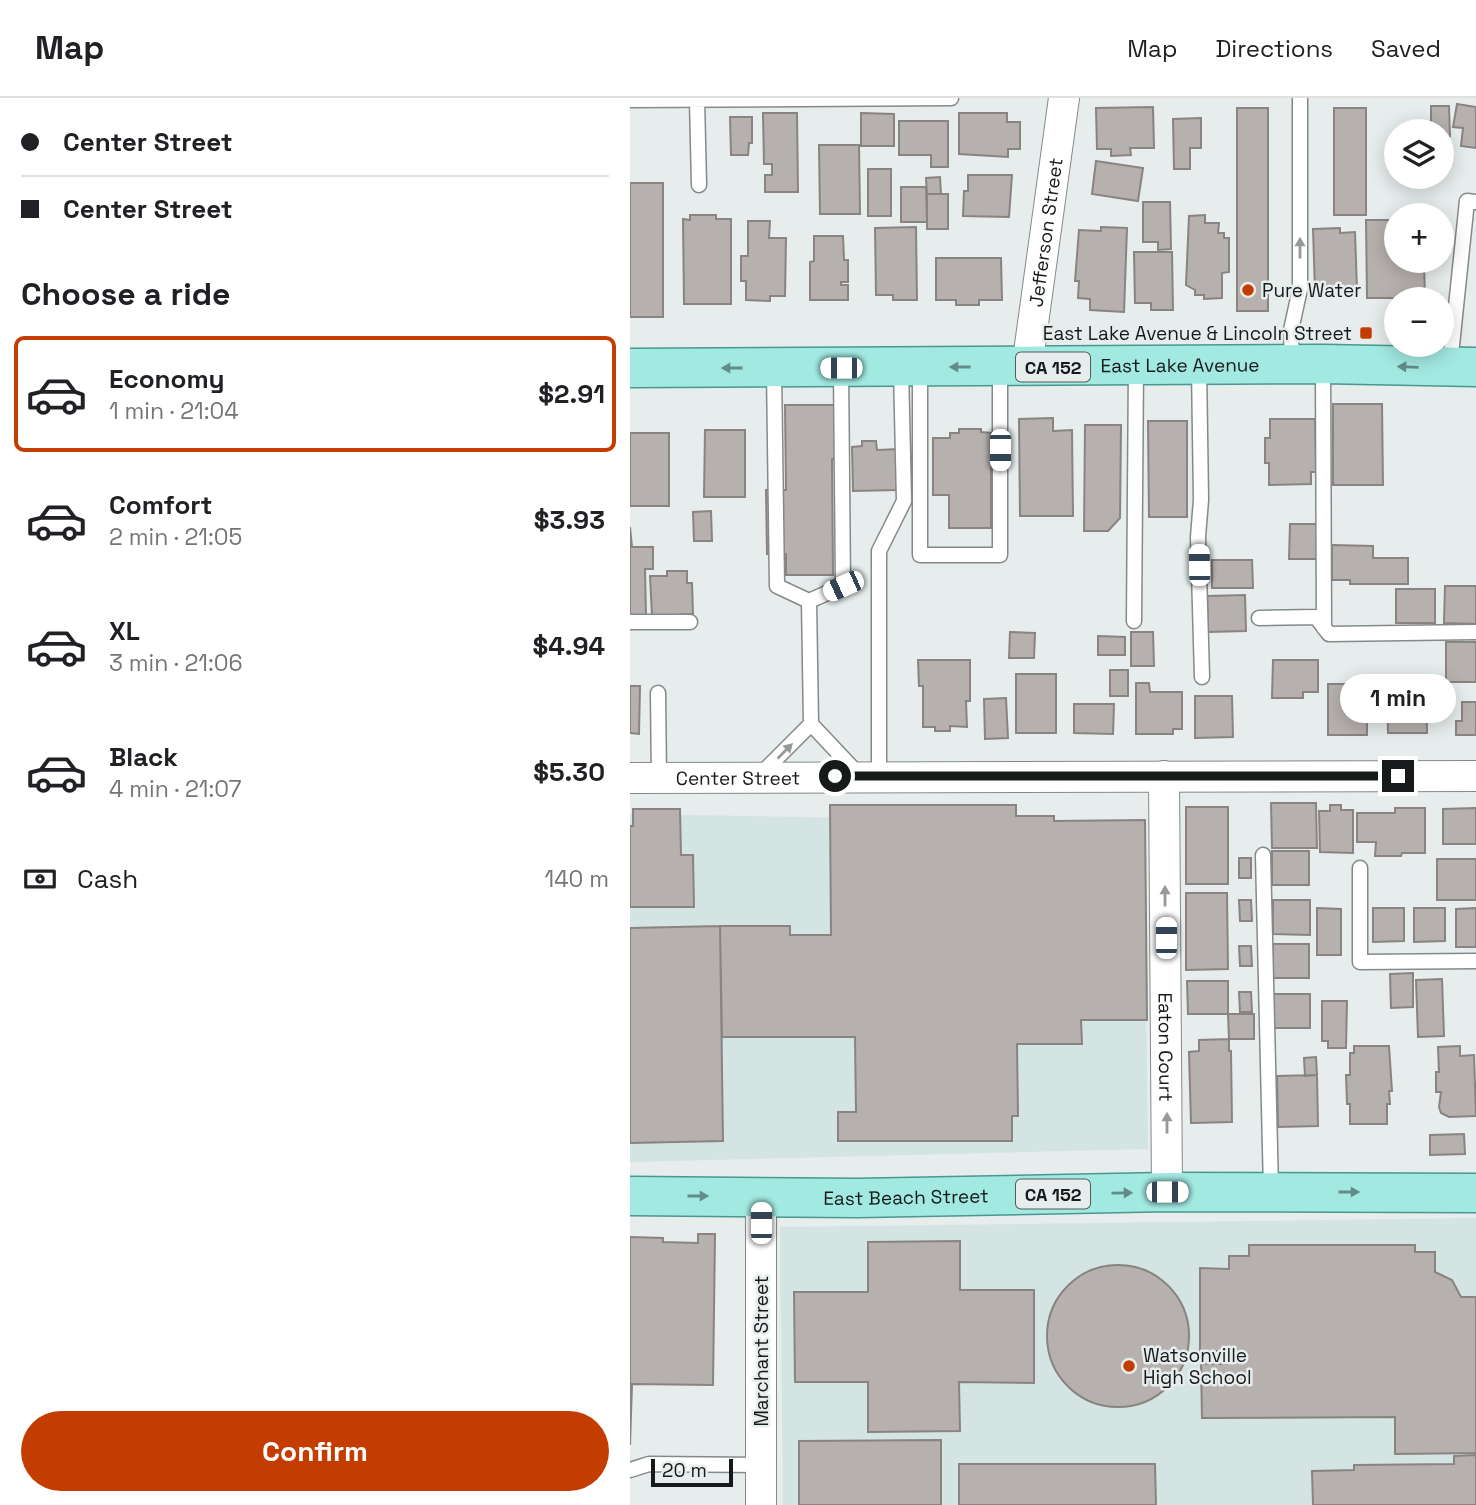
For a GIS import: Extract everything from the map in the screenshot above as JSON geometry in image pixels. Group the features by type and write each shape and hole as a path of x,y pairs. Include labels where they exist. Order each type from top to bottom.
{"main road":[{"name":"East Lake Avenue","path":"630,368 1307,364 1463,367"},
{"name":"East Beach Street","path":"630,1196 858,1198 1167,1192 1476,1193"}],"street":[{"name":"Jefferson Street","path":"1013,367 1064,98"},
{"name":"Eaton Court","path":"1164,776 1167,1192"},
{"name":"Center Street","path":"644,778 1476,776"},
{"name":"Marchant Street","path":"761,1196 761,1505"}],"lane":[{"path":"630,100 951,98"},
{"path":"1300,98 1300,289 1291,330 1307,364 1324,628"},
{"path":"697,100 699,185"},
{"path":"1463,367 1466,201 1476,202"},
{"path":"1134,621 1136,366"},
{"path":"1199,366 1201,500 1198,537 1202,677"},
{"path":"911,367 920,555 1000,555 1013,367"},
{"path":"870,776 879,551 904,501 911,367"},
{"path":"774,368 777,586 808,601 843,586 841,368"},
{"path":"758,777 811,724 808,601"},
{"path":"1259,618 1316,617 1329,634 1476,632"},
{"path":"630,622 690,622"},
{"path":"644,778 658,693"},
{"path":"811,724 870,776"},
{"path":"1263,855 1271,1192"},
{"path":"1360,868 1360,962 1476,961"},
{"path":"630,1470 649,1464 761,1465"}],"shaded area":[{"path":"630,814 1144,823 1148,1149 630,1162"},
{"name":"Watsonville High School","path":"1476,1218 1476,1505 783,1505 780,1227"}],"building":[{"path":"1457,104 1476,107 1476,148 1461,146 1463,128 1454,127"},
{"path":"1431,106 1449,106 1449,119 1431,119"},
{"path":"1153,107 1154,148 1130,148 1131,155 1111,156 1111,149 1097,149 1096,108"},
{"path":"1237,108 1268,108 1268,311 1237,311"},
{"path":"1334,108 1366,108 1366,215 1334,215"},
{"path":"763,113 797,113 798,192 765,192 765,175 772,175 772,164 764,164"},
{"path":"861,113 894,114 894,146 861,146"},
{"path":"959,113 1007,113 1007,122 1020,122 1020,149 1008,149 1008,157 959,154"},
{"path":"730,117 752,117 752,143 749,143 748,155 731,155"},
{"path":"1201,118 1201,148 1190,148 1190,169 1174,169 1173,119"},
{"path":"899,121 948,121 948,167 931,167 931,155 899,155"},
{"path":"819,145 859,145 860,214 820,214"},
{"path":"1096,161 1143,168 1138,201 1092,194"},
{"path":"868,169 891,169 891,216 868,216"},
{"path":"968,175 1012,175 1009,217 963,216"},
{"path":"940,177 941,194 927,194 926,178"},
{"path":"630,183 663,183 663,317 630,317"},
{"path":"901,187 926,187 927,222 901,222"},
{"path":"927,194 948,194 948,229 927,229"},
{"path":"1143,202 1170,202 1171,249 1158,250 1158,242 1143,242"},
{"path":"690,215 716,215 716,219 731,219 731,304 684,304 683,219 690,220"},
{"path":"1205,215 1205,223 1219,223 1218,233 1224,233 1224,238 1229,238 1229,272 1222,273 1222,298 1204,299 1204,295 1195,295 1195,290 1186,285 1189,216"},
{"path":"1366,220 1384,220 1384,273 1424,273 1425,287 1384,287 1384,298 1367,298"},
{"path":"748,221 770,221 769,238 786,238 785,296 770,296 770,301 746,300 746,281 741,281 741,256 748,256"},
{"path":"916,227 917,300 893,300 893,295 876,295 875,228"},
{"path":"1101,227 1127,228 1124,312 1090,310 1090,299 1078,298 1079,281 1075,281 1079,230 1101,231"},
{"path":"1340,228 1340,233 1355,232 1357,290 1320,295 1315,291 1313,229"},
{"path":"814,236 843,236 844,260 848,260 848,282 841,282 841,285 848,285 848,300 810,300 810,262 814,261"},
{"path":"1134,252 1172,252 1173,310 1151,310 1151,303 1135,303"},
{"path":"936,258 1001,258 1002,300 979,300 979,305 956,305 956,300 936,300"},
{"path":"1333,404 1382,404 1383,485 1333,485"},
{"path":"785,405 836,405 836,459 832,459 833,575 786,575 786,554 767,554 766,490 786,490"},
{"path":"1053,418 1053,431 1072,430 1073,516 1020,516 1019,419"},
{"path":"1270,419 1315,419 1316,472 1311,472 1311,484 1269,485 1269,463 1265,463 1265,438 1270,438"},
{"path":"1148,421 1187,421 1187,517 1149,517"},
{"path":"1085,425 1121,425 1120,518 1108,531 1084,531"},
{"path":"959,429 981,429 981,432 991,433 991,528 949,528 949,495 933,495 933,438 950,438 950,433 959,433"},
{"path":"705,430 745,430 745,497 704,497"},
{"path":"630,433 669,433 669,506 630,506"},
{"path":"862,441 876,441 877,450 899,449 900,472 896,472 897,490 853,491 852,447 862,446"},
{"path":"711,511 712,541 694,541 693,512"},
{"path":"1290,524 1317,524 1317,559 1289,559"},
{"path":"630,527 632,547 653,547 653,569 645,569 646,616 630,616"},
{"path":"1332,545 1373,546 1373,558 1408,558 1408,584 1350,584 1350,580 1332,580"},
{"path":"1212,560 1252,560 1253,588 1212,588"},
{"path":"667,571 687,571 687,583 692,583 693,614 652,616 650,576 667,576"},
{"path":"1445,586 1476,586 1476,624 1444,623"},
{"path":"1396,589 1435,589 1435,623 1396,623"},
{"path":"1245,595 1246,631 1208,632 1207,596"},
{"path":"1010,632 1035,633 1034,658 1009,658"},
{"path":"1131,632 1153,632 1154,666 1131,666"},
{"path":"1098,636 1125,637 1125,655 1098,655"},
{"path":"1446,642 1476,642 1476,682 1446,682"},
{"path":"918,660 970,660 970,701 966,701 967,727 950,726 950,731 935,731 935,727 923,727 923,686 919,686"},
{"path":"1273,660 1318,660 1318,692 1303,692 1303,698 1272,698"},
{"path":"1110,670 1128,670 1128,696 1110,696"},
{"path":"1016,674 1056,674 1056,733 1016,733"},
{"path":"1426,681 1427,733 1388,733 1387,682"},
{"path":"1136,683 1149,683 1150,692 1182,692 1182,729 1173,729 1173,734 1136,734"},
{"path":"1328,684 1367,684 1367,735 1328,735"},
{"path":"630,686 640,686 639,734 630,733"},
{"path":"1195,696 1232,696 1233,737 1195,738"},
{"path":"1006,698 1008,738 985,739 984,699"},
{"path":"1462,702 1476,702 1476,735 1456,735 1456,721 1462,721"},
{"path":"1074,704 1114,704 1113,734 1074,733"},
{"path":"1271,803 1316,803 1317,848 1272,848"},
{"path":"830,805 1016,805 1016,816 1054,816 1054,821 1145,820 1147,1020 1081,1020 1082,1044 1017,1044 1018,1116 1012,1116 1012,1141 838,1141 838,1112 856,1112 855,1037 722,1037 720,926 790,926 790,935 831,935"},
{"path":"1330,805 1341,805 1341,810 1353,810 1353,853 1320,852 1319,811 1330,811"},
{"path":"1186,807 1228,807 1228,884 1186,884"},
{"path":"1395,808 1425,808 1425,853 1375,856 1376,842 1357,842 1357,813 1395,813"},
{"path":"1476,808 1476,844 1443,844 1443,809"},
{"path":"633,809 680,809 681,855 693,855 694,907 630,907 630,826 633,826"},
{"path":"1272,851 1309,851 1309,885 1272,885"},
{"path":"1239,858 1251,858 1251,878 1239,878"},
{"path":"1437,859 1476,859 1476,900 1437,900"},
{"path":"1186,893 1227,893 1228,969 1186,970"},
{"path":"1239,900 1251,900 1252,921 1240,921"},
{"path":"1273,900 1310,900 1310,935 1273,934"},
{"path":"1317,908 1341,909 1341,955 1317,955"},
{"path":"1373,908 1404,908 1404,941 1373,942"},
{"path":"1414,908 1445,908 1445,941 1414,942"},
{"path":"1476,908 1476,947 1456,947 1456,909"},
{"path":"720,926 723,1141 630,1143 630,928"},
{"path":"1273,944 1309,944 1309,978 1273,978"},
{"path":"1239,946 1251,946 1252,966 1240,966"},
{"path":"1413,973 1413,1007 1391,1008 1390,974"},
{"path":"1442,979 1444,1036 1418,1037 1416,980"},
{"path":"1187,981 1228,981 1228,1014 1188,1014"},
{"path":"1239,992 1251,992 1252,1012 1240,1012"},
{"path":"1273,994 1310,994 1310,1028 1273,1028"},
{"path":"1322,1001 1347,1001 1346,1048 1328,1048 1328,1041 1322,1041"},
{"path":"1228,1014 1254,1014 1254,1039 1229,1039"},
{"path":"1229,1039 1232,1122 1191,1123 1189,1052 1199,1051 1199,1040"},
{"path":"1354,1046 1389,1046 1392,1091 1389,1091 1390,1104 1387,1104 1387,1124 1350,1124 1346,1075 1350,1075 1350,1053 1354,1053"},
{"path":"1460,1046 1460,1056 1474,1055 1476,1116 1449,1117 1441,1113 1441,1092 1436,1092 1436,1072 1439,1072 1438,1047"},
{"path":"1316,1057 1317,1075 1305,1076 1304,1058"},
{"path":"1317,1075 1318,1126 1278,1127 1277,1076"},
{"path":"1464,1134 1465,1154 1430,1155 1430,1135"},
{"path":"698,1234 715,1234 713,1385 632,1384 630,1445 630,1237 698,1243"},
{"path":"960,1241 960,1290 1034,1290 1034,1383 959,1382 960,1431 868,1432 868,1382 795,1382 794,1292 868,1292 868,1242"},
{"path":"1249,1245 1415,1245 1415,1252 1435,1252 1435,1272 1452,1280 1461,1297 1476,1297 1476,1453 1395,1454 1395,1417 1202,1418 1201,1364 1228,1364 1228,1351 1200,1351 1200,1268 1229,1269 1229,1256 1249,1256"},
{"path":"1118,1265 1145,1271 1168,1286 1183,1309 1189,1336 1183,1363 1168,1386 1145,1401 1118,1407 1091,1401 1068,1386 1053,1363 1047,1336 1053,1309 1068,1286 1091,1271"},
{"path":"941,1440 941,1505 799,1505 799,1441"},
{"path":"1476,1455 1476,1505 1313,1505 1312,1471 1354,1470 1354,1465 1454,1464 1454,1456"},
{"path":"959,1464 1155,1464 1156,1505 959,1505"}],"place":[{"name":"Pure Water","path":"1248,290"},
{"name":"East Lake Avenue & Lincoln Street","path":"1366,333"},
{"name":"Watsonville High School","path":"1129,1366"}],"route":[{"path":"835,776 1398,776"}]}
